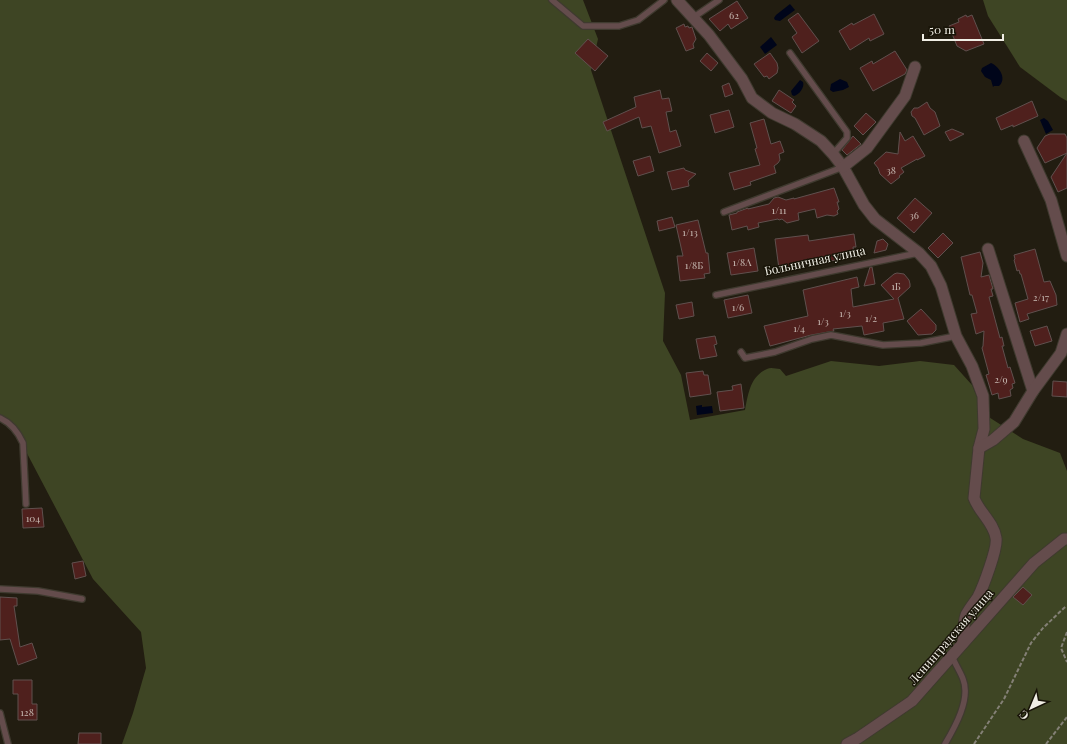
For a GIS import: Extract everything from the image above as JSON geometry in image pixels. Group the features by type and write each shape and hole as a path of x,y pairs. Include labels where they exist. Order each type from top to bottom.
{"street":[{"path":"677,0 710,35 742,79 752,98 772,113 795,124 820,141 843,167 864,204 875,219 919,253 931,266 941,286 956,336 972,366 983,396 984,429 979,448 974,498 977,506 994,532 997,542 989,570 977,597 967,614 963,643"},
{"path":"843,167 867,148 872,142 904,96 915,67"},
{"path":"1024,141 1051,200 1067,256"},
{"path":"988,249 1033,391"},
{"path":"979,448 993,440 1014,422 1033,391 1061,353 1067,334"},
{"name":"Ленинградская улица","path":"847,744 912,701 1034,563 1064,539 1067,539"}],"lane":[{"path":"552,0 583,26 619,26 638,20 664,0"},
{"path":"694,17 719,0"},
{"path":"790,53 847,132 847,138 833,154"},
{"path":"724,212 843,167"},
{"name":"Больничная улица","path":"716,295 919,253"},
{"path":"741,352 745,358 776,352 812,339 831,335 883,345 921,343 956,336"},
{"path":"0,418 8,421 19,434 23,443 26,504"},
{"path":"0,589 38,591 82,599"},
{"path":"945,744 954,728 964,699 964,680 952,656"},
{"path":"0,713 8,744"}],"path":[{"path":"974,744 1004,699 1031,643 1043,628 1067,606"},
{"path":"1067,632 1061,648 1067,662"},
{"path":"1046,744 1067,717"}],"green space":[{"path":"0,0 583,0 598,39 591,70 665,293 663,341 681,375 690,420 745,410 753,381 761,372 769,368 780,369 786,376 831,361 879,366 920,361 954,365 972,385 984,414 1023,439 1060,453 1067,471 1067,744 122,744 146,668 141,632 93,579 20,440 0,417"},
{"path":"983,0 1067,0 1067,101 1020,67 988,16"}],"water":[{"path":"790,4 795,10 780,21 775,20 774,18 776,15"},
{"path":"771,37 777,45 765,54 760,47"},
{"path":"991,63 1000,70 1002,80 999,86 993,87 991,80 985,77 981,71 982,68"},
{"path":"840,79 847,82 849,87 833,92 830,90 831,84"},
{"path":"800,80 803,82 802,88 798,94 794,96 792,95 791,91"},
{"path":"1044,118 1048,121 1053,130 1046,134 1040,120"},
{"path":"702,405 702,407 712,406 713,413 697,415 696,406"}],"building":[{"path":"737,1 748,18 731,29 728,24 720,31 709,19"},
{"path":"798,13 819,41 802,53 792,37 797,33 788,20"},
{"path":"874,14 884,34 870,41 869,38 850,50 839,31 852,23 853,25"},
{"path":"966,15 967,17 972,15 984,44 966,51 957,46 949,26 959,22 958,19"},
{"path":"684,24 685,27 692,27 696,39 693,44 694,48 686,51 676,28"},
{"path":"588,39 608,56 595,71 575,53"},
{"path":"895,51 907,70 905,74 873,91 860,68 872,61 873,64"},
{"path":"707,53 718,63 711,71 700,61"},
{"path":"770,53 777,63 778,68 777,73 769,79 767,76 764,77 754,64"},
{"path":"729,83 733,94 725,97 722,86"},
{"path":"660,90 662,99 669,98 672,111 666,112 670,132 676,130 681,146 659,153 651,126 642,128 639,117 607,131 603,122 636,107 634,97"},
{"path":"779,90 794,100 792,102 796,106 791,113 772,101"},
{"path":"1032,101 1038,116 1013,127 1013,125 1001,130 996,118"},
{"path":"927,102 930,108 935,112 940,126 924,135 911,112 914,108 918,108"},
{"path":"729,110 734,127 715,133 710,115"},
{"path":"866,113 876,122 863,135 854,126"},
{"path":"764,119 771,144 780,141 784,152 779,154 780,160 774,166 776,173 750,182 751,185 734,190 729,173 760,165 750,123"},
{"path":"952,129 964,134 950,141 945,132"},
{"path":"900,132 905,141 913,136 925,156 901,168 904,172 891,184 880,174 874,163 886,152 898,154"},
{"path":"1050,134 1065,134 1067,138 1067,153 1045,163 1037,148 1045,136"},
{"path":"853,136 861,144 847,155 842,150"},
{"path":"1067,153 1067,188 1058,192 1051,177"},
{"path":"650,156 654,171 638,176 633,161"},
{"path":"684,168 685,170 696,174 688,181 689,186 672,190 667,172"},
{"path":"834,188 839,202 837,202 839,209 837,211 838,214 834,216 827,215 817,218 815,209 798,213 799,220 787,223 782,219 778,219 758,223 759,227 748,230 747,226 732,230 729,215 748,208 769,204 774,198 778,197 786,200 794,199"},
{"path":"915,198 932,213 914,233 897,218"},
{"path":"672,217 675,227 659,231 657,221"},
{"path":"698,220 706,253 708,253 710,273 704,274 705,278 680,281 677,256 683,256 676,225"},
{"path":"943,233 953,243 938,258 928,248"},
{"path":"854,234 856,247 853,247 854,255 849,255 849,258 779,269 775,239 808,235 809,241"},
{"path":"883,239 888,244 886,250 874,253 877,241"},
{"path":"754,248 758,271 731,275 727,253"},
{"path":"1035,249 1044,282 1050,281 1056,295 1057,305 1027,314 1029,319 1020,322 1015,303 1028,299 1021,274 1019,270 1017,271 1014,255"},
{"path":"980,252 983,263 981,277 989,275 993,289 991,289 993,296 989,297 1000,338 1002,337 1004,346 1002,346 1008,368 1010,367 1015,383 1012,384 1013,388 1010,390 1011,396 999,399 998,393 992,395 986,375 989,374 982,348 984,331 976,334 971,314 977,313 972,295 970,295 961,257"},
{"path":"870,267 872,267 875,284 864,286"},
{"path":"897,273 904,274 909,280 910,284 910,287 898,298 904,319 883,323 884,331 864,335 862,326 833,329 834,331 811,335 770,346 764,326 808,316 803,290 857,277 859,287 851,289 853,307 894,299 881,285"},
{"path":"748,295 752,313 728,318 724,300"},
{"path":"692,302 694,316 679,319 676,305"},
{"path":"921,309 936,325 936,330 932,334 918,335 907,321"},
{"path":"1047,326 1052,341 1035,346 1030,331"},
{"path":"715,336 717,344 714,345 717,356 700,359 696,339"},
{"path":"703,371 704,375 708,375 711,394 690,397 686,373"},
{"path":"1053,381 1067,382 1067,397 1052,396"},
{"path":"741,384 744,408 720,411 717,392 733,390 732,386"},
{"path":"42,508 44,527 23,528 22,509"},
{"path":"83,561 86,576 75,579 72,563"},
{"path":"1023,587 1032,595 1023,605 1013,597"},
{"path":"0,597 17,598 17,606 14,606 20,647 32,643 37,658 18,665 10,639 0,640"},
{"path":"13,680 32,680 32,704 37,704 37,720 18,720 18,694 13,694"},
{"path":"79,733 101,733 101,744 78,744"}]}
